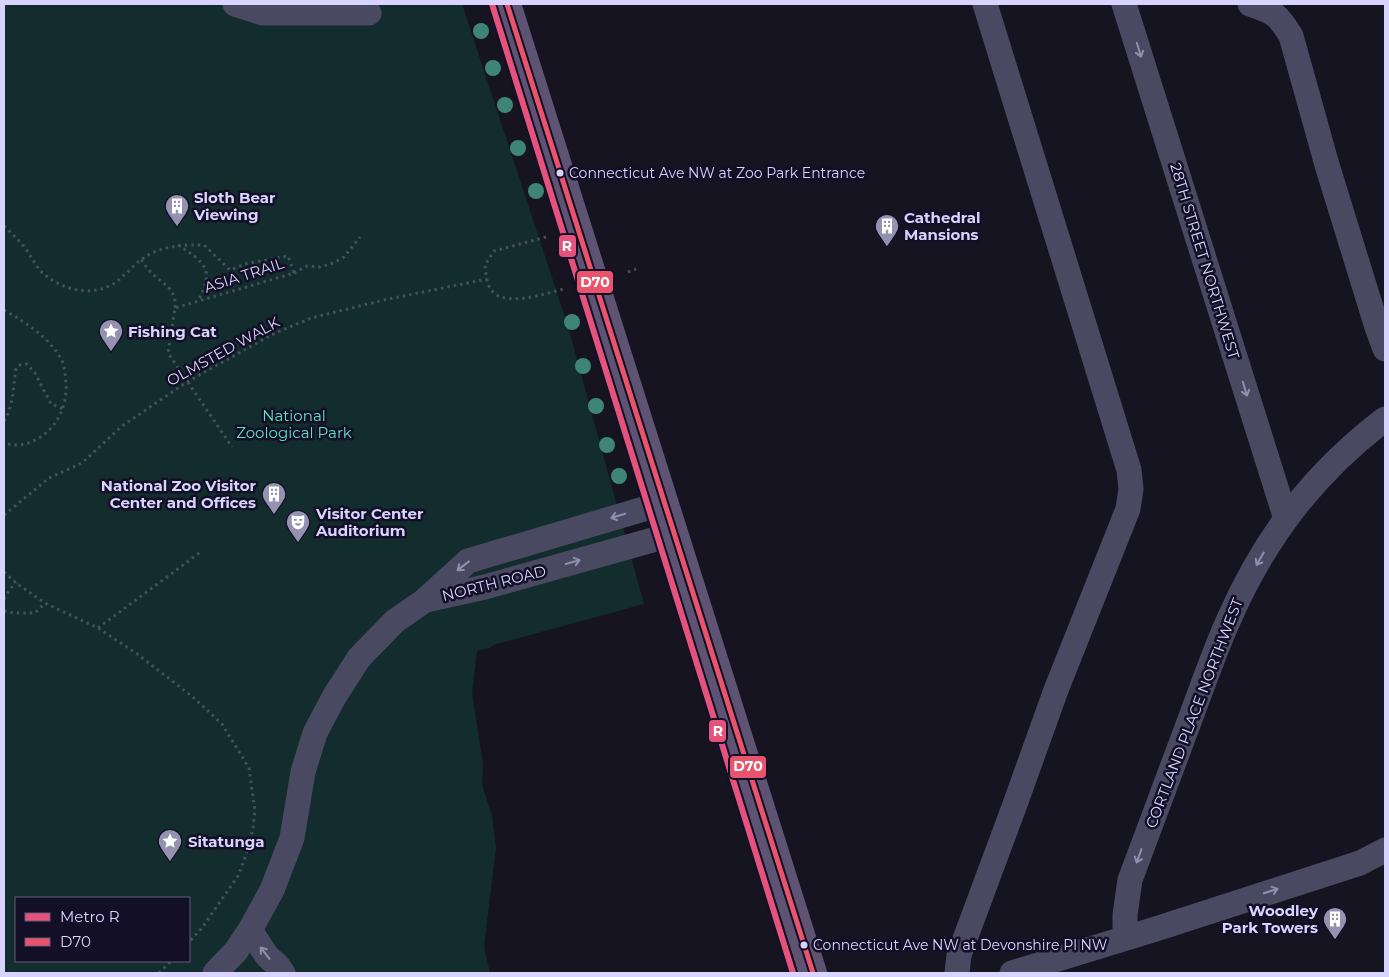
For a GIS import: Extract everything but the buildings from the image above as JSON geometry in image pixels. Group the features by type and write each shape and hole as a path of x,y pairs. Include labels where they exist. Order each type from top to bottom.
{"main road":[{"path":"507,4 813,973"}],"street":[{"path":"235,4 263,13 369,13"},
{"path":"957,973 959,954 1056,690 1128,509 1131,489 1129,470 985,4"},
{"name":"28TH STREET NORTHWEST","path":"1124,4 1286,518"},
{"path":"1250,4 1269,10 1280,19 1292,36 1327,166 1385,349"},
{"name":"CORTLAND PLACE NORTHWEST","path":"1125,938 1125,915 1130,880 1220,640 1248,579 1267,546 1311,486 1350,447 1385,419"},
{"name":"NORTH ROAD","path":"424,601 468,561 664,503"},
{"name":"NORTH ROAD","path":"424,601 485,587 674,534"},
{"path":"215,973 236,951 272,890 292,838 303,772 315,733 334,697 360,658 395,621 424,601"},
{"path":"1012,973 1360,863 1385,850"},
{"path":"250,930 267,956 283,973"}],"path":[{"name":"ASIA TRAIL","path":"4,226 24,247 36,266 46,276 72,290 101,289 113,284 146,256 157,250 178,245 204,245 230,270 245,264 288,256 294,273 175,308"},
{"path":"294,273 307,266 320,267 339,260 344,257 360,237"},
{"path":"546,237 494,251 485,265 487,279 492,291 502,298 512,299 541,295 563,289"},
{"path":"178,245 195,255 204,267 207,279 206,285 198,302"},
{"path":"142,260 149,270 166,284 175,298 168,353 232,447"},
{"path":"628,272 636,269"},
{"name":"OLMSTED WALK","path":"4,515 49,478 82,463 122,426 187,382 271,335 311,318 384,300 487,279"},
{"path":"4,310 45,339 60,358 64,365 66,389 63,409 54,426 40,439 19,445 4,444"},
{"path":"4,421 13,398 16,368 20,365 27,364 35,373 51,404 63,409"},
{"path":"98,628 202,551"},
{"path":"4,572 16,583 45,602 98,628 136,653 194,698 222,724 249,768 255,811 246,855 238,876 201,929 190,941"},
{"path":"4,599 16,583"},
{"path":"4,611 35,613 45,602"},
{"path":"159,973 171,962"}],"green space":[{"name":"National Zoological Park","path":"4,4 462,4 567,323 644,604 477,651 472,693 483,764 482,785 492,815 496,848 484,947 490,973 4,973"}],"metro line":[{"name":"R","path":"492,4 793,973"}],"transit line":[{"name":"D70","path":"507,4 813,973"}],"place":[{"name":"Connecticut Ave NW at Zoo Park Entrance","path":"560,173"},
{"name":"Sloth Bear Viewing","path":"177,227"},
{"name":"Cathedral Mansions","path":"887,247"},
{"name":"Fishing Cat","path":"111,352"},
{"name":"National Zoo Visitor Center and Offices","path":"274,515"},
{"name":"Visitor Center Auditorium","path":"298,543"},
{"name":"Sitatunga","path":"170,862"},
{"name":"Woodley Park Towers","path":"1335,940"},
{"name":"Connecticut Ave NW at Devonshire Pl NW","path":"804,945"}]}
